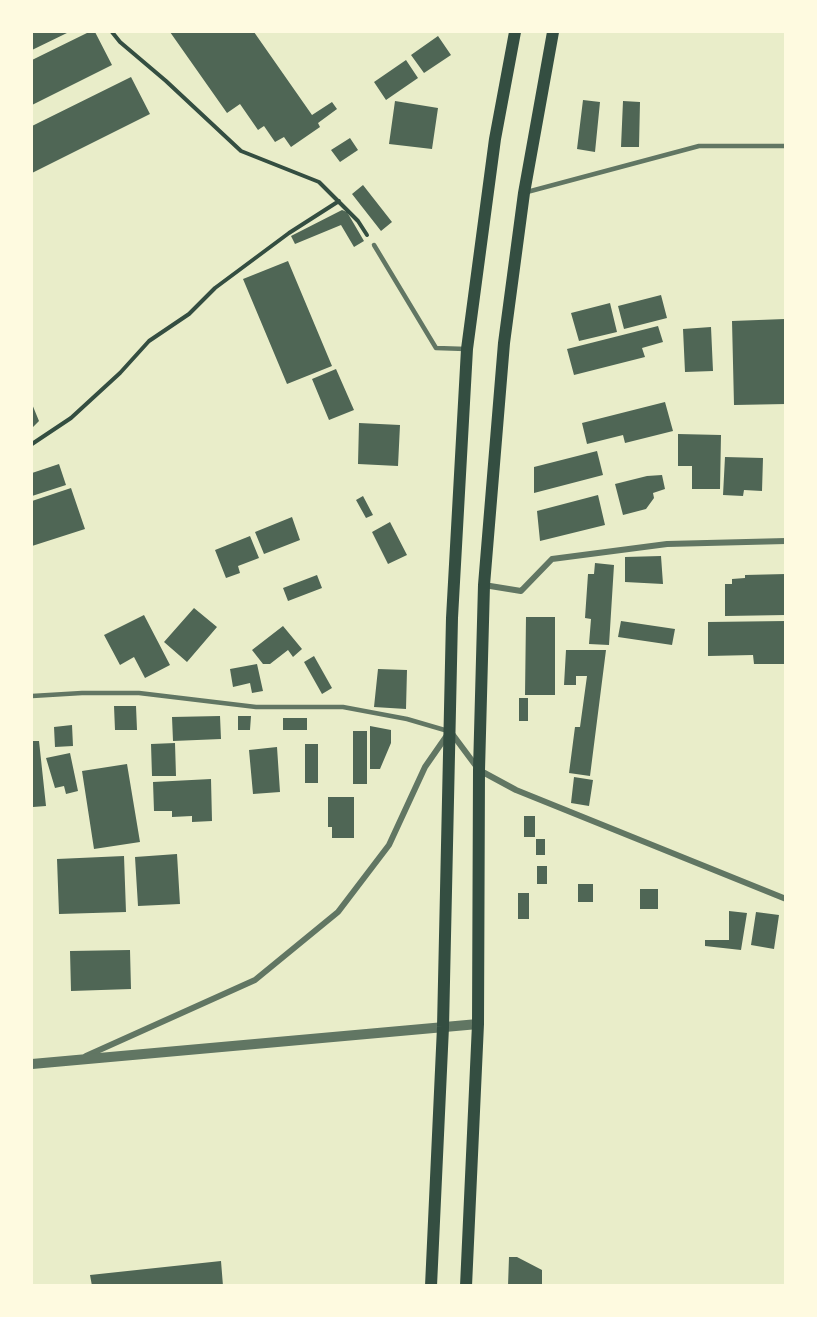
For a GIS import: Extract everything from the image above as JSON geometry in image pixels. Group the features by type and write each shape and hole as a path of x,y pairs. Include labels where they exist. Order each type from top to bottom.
{"main road":[{"path":"431,1286 443,1027 452,618 468,349 495,139 515,32"},
{"path":"466,1286 478,1024 479,770 484,585 504,344 524,193 553,32"}],"street":[{"path":"484,585 521,591 552,559 667,544 786,541"},
{"path":"74,1061 255,980 304,943 338,912 389,844 425,767 450,732 479,770 516,790 786,899"},
{"path":"32,1064 478,1024"}],"lane":[{"path":"524,193 699,146 786,146"},
{"path":"374,245 436,348 468,349"},
{"path":"32,696 139,693 256,707 343,707 407,719 450,732"}],"path":[{"path":"112,32 120,42 166,81 241,151 319,182 358,221 374,245"},
{"path":"32,444 71,418 120,373 149,341 189,314 215,288 289,232 339,201"}],"building":[{"path":"32,32 69,32 32,50"},
{"path":"89,32 95,32 112,65 32,105 32,60"},
{"path":"170,32 254,32 312,115 332,102 337,109 318,123 320,127 291,147 284,137 275,142 264,126 258,130 240,104 227,113"},
{"path":"438,36 451,55 424,73 411,55"},
{"path":"406,60 418,78 386,100 374,82"},
{"path":"131,77 150,114 32,173 32,126"},
{"path":"583,100 600,102 595,152 577,149"},
{"path":"395,101 438,108 432,149 389,144"},
{"path":"623,101 640,102 639,147 621,147"},
{"path":"350,138 358,150 340,162 331,150"},
{"path":"363,185 392,222 381,231 352,194"},
{"path":"342,210 347,212 364,241 354,247 341,225 295,244 291,236"},
{"path":"288,261 332,366 287,384 243,279"},
{"path":"661,295 667,318 624,329 618,306"},
{"path":"610,303 617,332 579,341 571,313"},
{"path":"785,319 786,404 734,405 732,321"},
{"path":"658,326 663,342 642,348 645,357 574,375 567,349"},
{"path":"711,327 713,371 685,372 683,329"},
{"path":"336,369 354,410 329,420 312,379"},
{"path":"665,402 673,431 625,443 623,435 587,444 582,423"},
{"path":"32,404 39,421 32,428"},
{"path":"359,423 400,425 398,466 358,464"},
{"path":"678,434 721,435 720,489 692,489 692,466 678,466"},
{"path":"597,451 603,475 534,493 534,467"},
{"path":"725,457 763,458 762,491 744,490 743,496 723,495"},
{"path":"59,464 66,485 32,496 32,473"},
{"path":"662,475 665,489 653,493 654,498 646,509 623,515 615,484 647,476"},
{"path":"71,488 85,529 32,546 32,501"},
{"path":"598,495 605,525 540,541 537,511"},
{"path":"363,496 373,515 366,518 356,500"},
{"path":"292,517 300,540 264,554 255,532"},
{"path":"390,522 407,555 388,564 372,532"},
{"path":"250,536 259,558 238,566 240,573 226,578 215,550"},
{"path":"661,556 663,584 625,582 625,557"},
{"path":"595,563 614,565 609,645 589,644 591,619 585,618 588,574 594,574"},
{"path":"786,574 786,615 725,616 725,584 732,584 732,579 745,578 745,575"},
{"path":"317,575 322,588 288,601 283,588"},
{"path":"194,608 217,627 187,662 164,642"},
{"path":"144,615 170,665 145,678 134,657 120,665 104,635"},
{"path":"526,617 555,617 555,695 525,695"},
{"path":"621,621 675,629 672,645 618,637"},
{"path":"786,621 786,664 754,664 753,655 708,656 708,622"},
{"path":"283,626 302,649 293,657 288,650 270,664 263,664 252,650"},
{"path":"566,650 606,650 590,776 569,773 575,727 580,727 587,676 576,676 576,685 564,685"},
{"path":"314,656 332,688 322,694 304,662"},
{"path":"257,664 263,691 252,693 250,683 233,687 230,669"},
{"path":"378,669 407,670 406,709 374,707"},
{"path":"519,698 528,698 528,721 519,721"},
{"path":"114,706 136,706 137,730 115,730"},
{"path":"220,716 221,739 173,741 172,717"},
{"path":"238,716 251,716 250,730 238,730"},
{"path":"283,718 307,718 307,730 283,730"},
{"path":"72,725 73,746 55,747 54,727"},
{"path":"370,726 391,730 391,743 380,769 370,769"},
{"path":"353,731 367,731 367,784 353,784"},
{"path":"32,741 39,741 46,806 33,807"},
{"path":"175,743 176,776 152,776 151,744"},
{"path":"305,744 318,744 318,783 305,783"},
{"path":"277,747 280,792 253,794 249,750"},
{"path":"70,753 78,791 66,794 64,786 55,788 46,758"},
{"path":"127,764 140,842 94,849 82,771"},
{"path":"574,777 593,780 589,806 571,803"},
{"path":"211,779 212,821 192,822 192,816 172,817 172,811 154,811 153,782"},
{"path":"328,797 354,797 354,838 332,838 332,827 328,827"},
{"path":"524,816 535,816 535,837 524,837"},
{"path":"536,839 545,839 545,855 536,855"},
{"path":"177,854 180,904 138,906 135,857"},
{"path":"124,856 126,912 59,914 57,859"},
{"path":"537,866 547,866 547,884 537,884"},
{"path":"578,884 593,884 593,902 578,902"},
{"path":"640,889 658,889 658,909 640,909"},
{"path":"518,893 529,893 529,919 518,919"},
{"path":"729,911 747,913 741,950 705,946 705,940 729,940"},
{"path":"756,912 779,915 774,949 751,945"},
{"path":"130,950 131,989 71,991 70,951"},
{"path":"509,1257 517,1257 542,1270 542,1286 508,1286"},
{"path":"221,1261 223,1286 92,1286 90,1275"}]}
